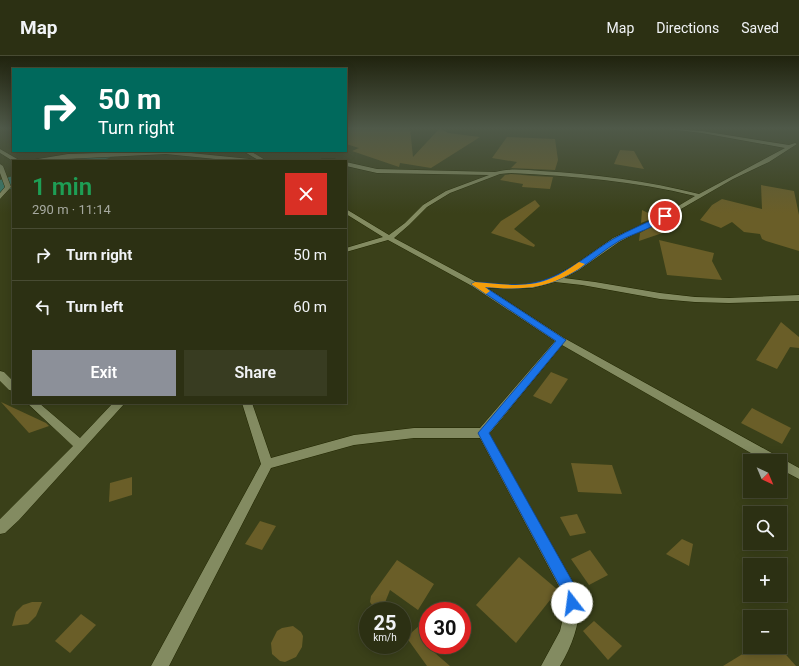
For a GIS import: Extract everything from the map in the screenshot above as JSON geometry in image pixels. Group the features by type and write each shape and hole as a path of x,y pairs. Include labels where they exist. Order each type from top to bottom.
{"street":[{"path":"37,160 64,156"},
{"path":"208,156 241,160"},
{"path":"475,284 514,287 532,286 554,280 576,268 616,240 701,196 731,178 775,156"},
{"path":"0,197 8,187 0,165 12,163"},
{"path":"347,164 377,171 499,173 526,170 570,174 665,187 701,196"},
{"path":"347,250 389,238 436,198 499,173"},
{"path":"347,212 389,238 475,284 561,340 764,454"},
{"path":"554,280 595,283 660,296 698,300 736,301 799,298"},
{"path":"484,433 561,340"},
{"path":"0,375 12,386"},
{"path":"33,404 80,445"},
{"path":"0,528 14,516 119,404"},
{"path":"160,666 267,464 247,404"},
{"path":"267,464 354,440 414,433 484,433"},
{"path":"484,433 571,592 573,614 566,640 550,666"},
{"path":"787,467 799,474"}],"building":[{"path":"368,156 449,156 431,168 400,163 399,167"},
{"path":"493,156 557,156 558,160 555,170 511,168 517,162 492,158"},
{"path":"617,156 637,156 644,169 614,164"},
{"path":"511,174 553,177 550,189 522,187 523,184 500,180 505,175"},
{"path":"761,185 794,191 799,215 799,251 766,241 762,239 760,234 744,232 732,222 721,228 700,220 712,205 722,199 762,209"},
{"path":"535,200 540,206 514,229 535,245 534,247 491,233 501,221"},
{"path":"642,210 656,217 641,223"},
{"path":"664,220 680,227 639,241 640,233"},
{"path":"659,240 714,253 712,261 722,280 667,275"},
{"path":"781,322 799,337 799,348 790,347 777,369 756,360"},
{"path":"551,372 568,379 551,404 533,396"},
{"path":"1,402 46,423 49,426 29,433"},
{"path":"752,408 791,428 782,444 741,423"},
{"path":"571,463 612,465 622,494 578,492"},
{"path":"132,477 132,495 109,502 110,483"},
{"path":"577,514 586,533 570,536 560,517"},
{"path":"260,521 276,526 262,550 245,544"},
{"path":"682,539 693,544 689,566 666,554"},
{"path":"590,550 608,575 589,585 571,559"},
{"path":"519,557 558,590 516,643 476,605"},
{"path":"397,560 434,584 423,602 419,602 418,610 411,605 411,602 407,602 390,590 385,602 370,602 371,596"},
{"path":"32,602 42,602 36,616 28,624 12,626 16,612 23,605"},
{"path":"81,614 96,625 70,653 55,641"},
{"path":"594,621 622,646 608,660 583,631"},
{"path":"293,626 301,632 303,636 302,647 296,657 285,662 280,661 272,654 271,643 277,631 282,628"},
{"path":"419,626 419,654 436,654 450,666 427,666 411,644 411,633"},
{"path":"743,654 785,654 796,666 723,666"}],"waterway":[{"path":"81,160 92,156"},
{"path":"0,186 12,182"}],"slow traffic":[{"path":"486,291 475,284 514,287 532,286 554,280 582,264"}],"route":[{"path":"572,603 571,592 484,433 561,340 475,284 514,287 532,286 554,280 576,268 616,240 665,216"}]}
